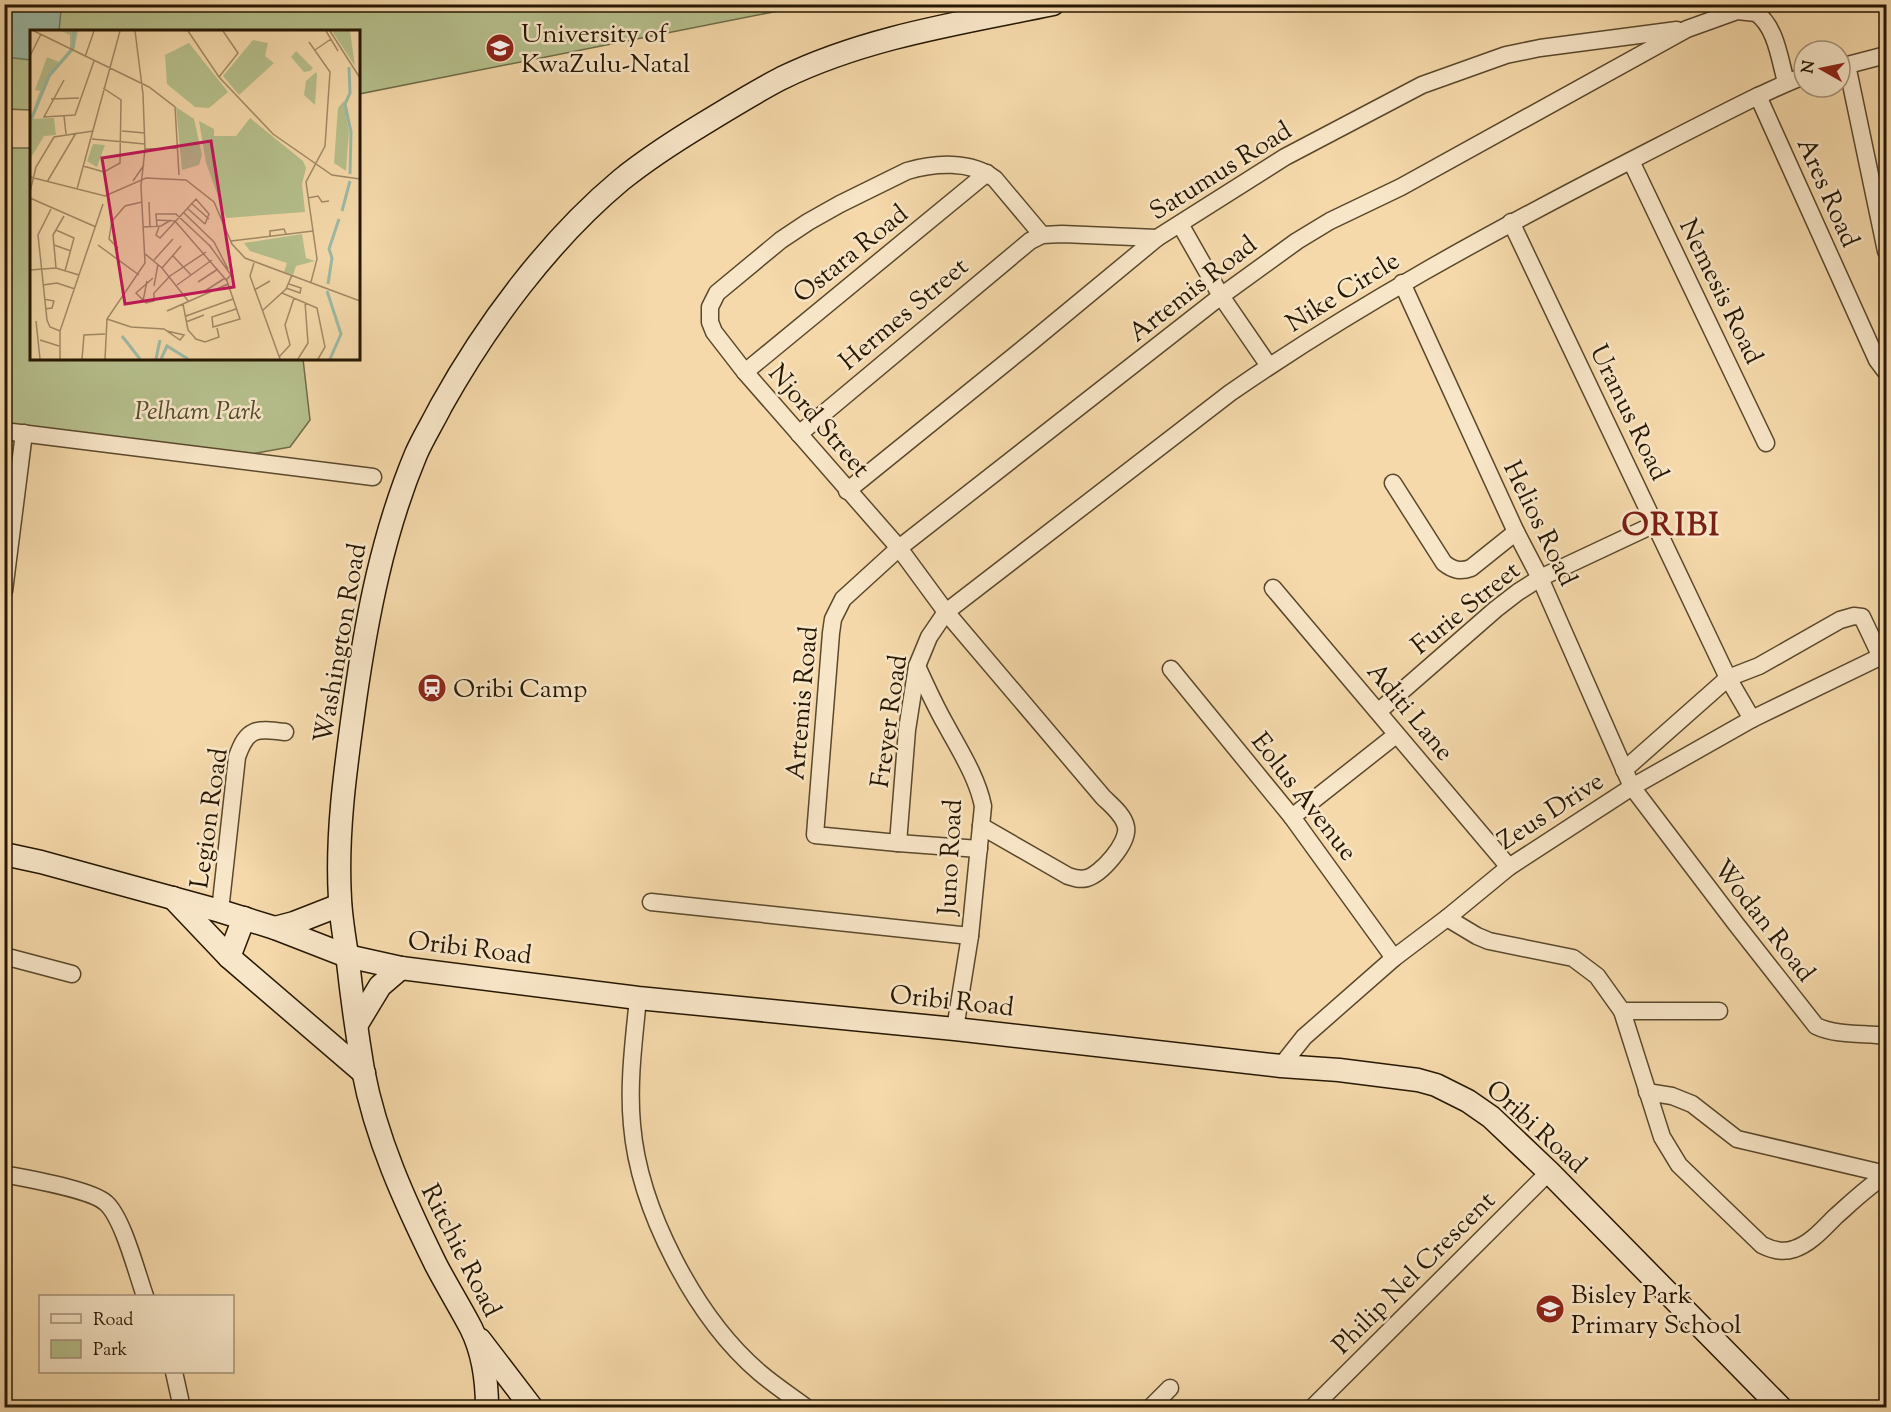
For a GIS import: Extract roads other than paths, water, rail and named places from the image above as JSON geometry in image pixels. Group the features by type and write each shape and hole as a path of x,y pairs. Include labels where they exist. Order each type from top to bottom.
{"main road":[{"name":"Washington Road","path":"375,1121 364,1073 340,905 340,843 347,760 362,655 379,565 417,452 471,355 516,292 551,250 619,182 686,134 739,101 827,59 864,46 909,34 1053,4"},
{"name":"Oribi Road","path":"4,854 220,911 274,928 347,956 401,968 638,998 1339,1070 1410,1079 1436,1085 1468,1101 1491,1118 1549,1172 1781,1407"},
{"path":"173,898 230,957 364,1073"},
{"path":"274,928 294,923 340,905"},
{"path":"230,957 244,918"},
{"path":"357,1024 380,986 401,968"},
{"name":"Ritchie Road","path":"375,1121 400,1189 437,1268 472,1330 482,1363 487,1407"},
{"path":"472,1330 532,1407"}],"street":[{"name":"Artemis Road","path":"898,843 815,835 833,619 849,592 898,548 1221,296 1297,241 1330,221 1401,187 1687,29 1737,11 1756,13 1765,22 1772,35 1786,82"},
{"name":"Satumus Road","path":"847,490 1039,337 1157,238 1286,157 1422,85 1506,55 1540,48 1687,29"},
{"path":"1852,64 1887,55"},
{"name":"Nike Circle","path":"946,612 1230,393 1269,366 1402,283 1510,222 1728,110 1792,80"},
{"name":"Ares Road","path":"1758,96 1877,360 1887,372"},
{"name":"Ares Road","path":"1851,99 1887,251"},
{"name":"Nemesis Road","path":"1631,161 1766,443"},
{"name":"Njord Street","path":"981,826 1068,876 1081,879 1092,876 1119,850 1126,834 1124,821 946,612 898,548 745,372 714,332 710,322 710,307 717,293 781,240 808,222 907,171 924,166 943,165 960,166 987,173"},
{"path":"987,173 995,179 1042,235 1157,238"},
{"name":"Ostara Road","path":"745,372 987,173"},
{"name":"Uranus Road","path":"1510,222 1728,678 1752,719"},
{"path":"1180,224 1221,296 1269,366"},
{"name":"Hermes Street","path":"798,434 1017,250 1042,235"},
{"name":"Helios Road","path":"1402,283 1516,532 1540,578 1632,787"},
{"path":"4,431 374,477"},
{"path":"4,591 24,434"},
{"path":"1393,483 1444,563 1452,569 1463,571 1471,568 1516,532"},
{"name":"Furie Street","path":"1379,711 1518,592 1540,578 1655,524"},
{"name":"Aditi Lane","path":"1273,588 1509,867"},
{"name":"Freyer Road","path":"898,843 907,730 917,666 926,643 946,612"},
{"path":"1624,770 1728,678 1759,666 1840,620 1854,616 1862,617 1884,655"},
{"name":"Zeus Drive","path":"1281,1065 1304,1037 1394,958 1509,867 1632,787 1752,719 1884,655"},
{"name":"Juno Road","path":"917,666 964,758 980,792 983,806 970,936 955,1029"},
{"name":"Eolus Avenue","path":"1171,669 1292,817 1394,958"},
{"name":"Legion Road","path":"220,911 237,757 241,744 252,731 263,729 285,732"},
{"path":"1292,817 1396,735"},
{"name":"Wodan Road","path":"1632,787 1816,1026 1825,1031 1887,1036"},
{"path":"898,843 978,849"},
{"path":"651,902 970,936"},
{"path":"1447,918 1489,941 1573,958 1597,976 1622,1011 1662,1137 1679,1165 1752,1237 1771,1250 1786,1251 1802,1246 1861,1193 1887,1174"},
{"path":"4,956 72,974"},
{"path":"638,998 633,1061 632,1118 637,1157 652,1210 672,1256 687,1283 718,1327 759,1372 807,1407"},
{"path":"1622,1011 1719,1011"},
{"path":"1647,1092 1672,1096 1692,1104 1737,1139 1887,1174"},
{"name":"Philip Nel Crescent","path":"1312,1407 1549,1172"},
{"path":"4,1174 78,1191 106,1203 114,1212 123,1233 145,1295"},
{"path":"174,1373 182,1407"},
{"path":"1150,1407 1170,1388"}],"place":[{"name":"University of KwaZulu-Natal","path":"500,48"},
{"name":"Oribi Camp","path":"432,688"},
{"name":"Bisley Park Primary School","path":"1550,1309"}],"district":[{"name":"ORIBI","path":"1671,524"}],"park label":[{"name":"Pelham Park","path":"198,410"}]}
